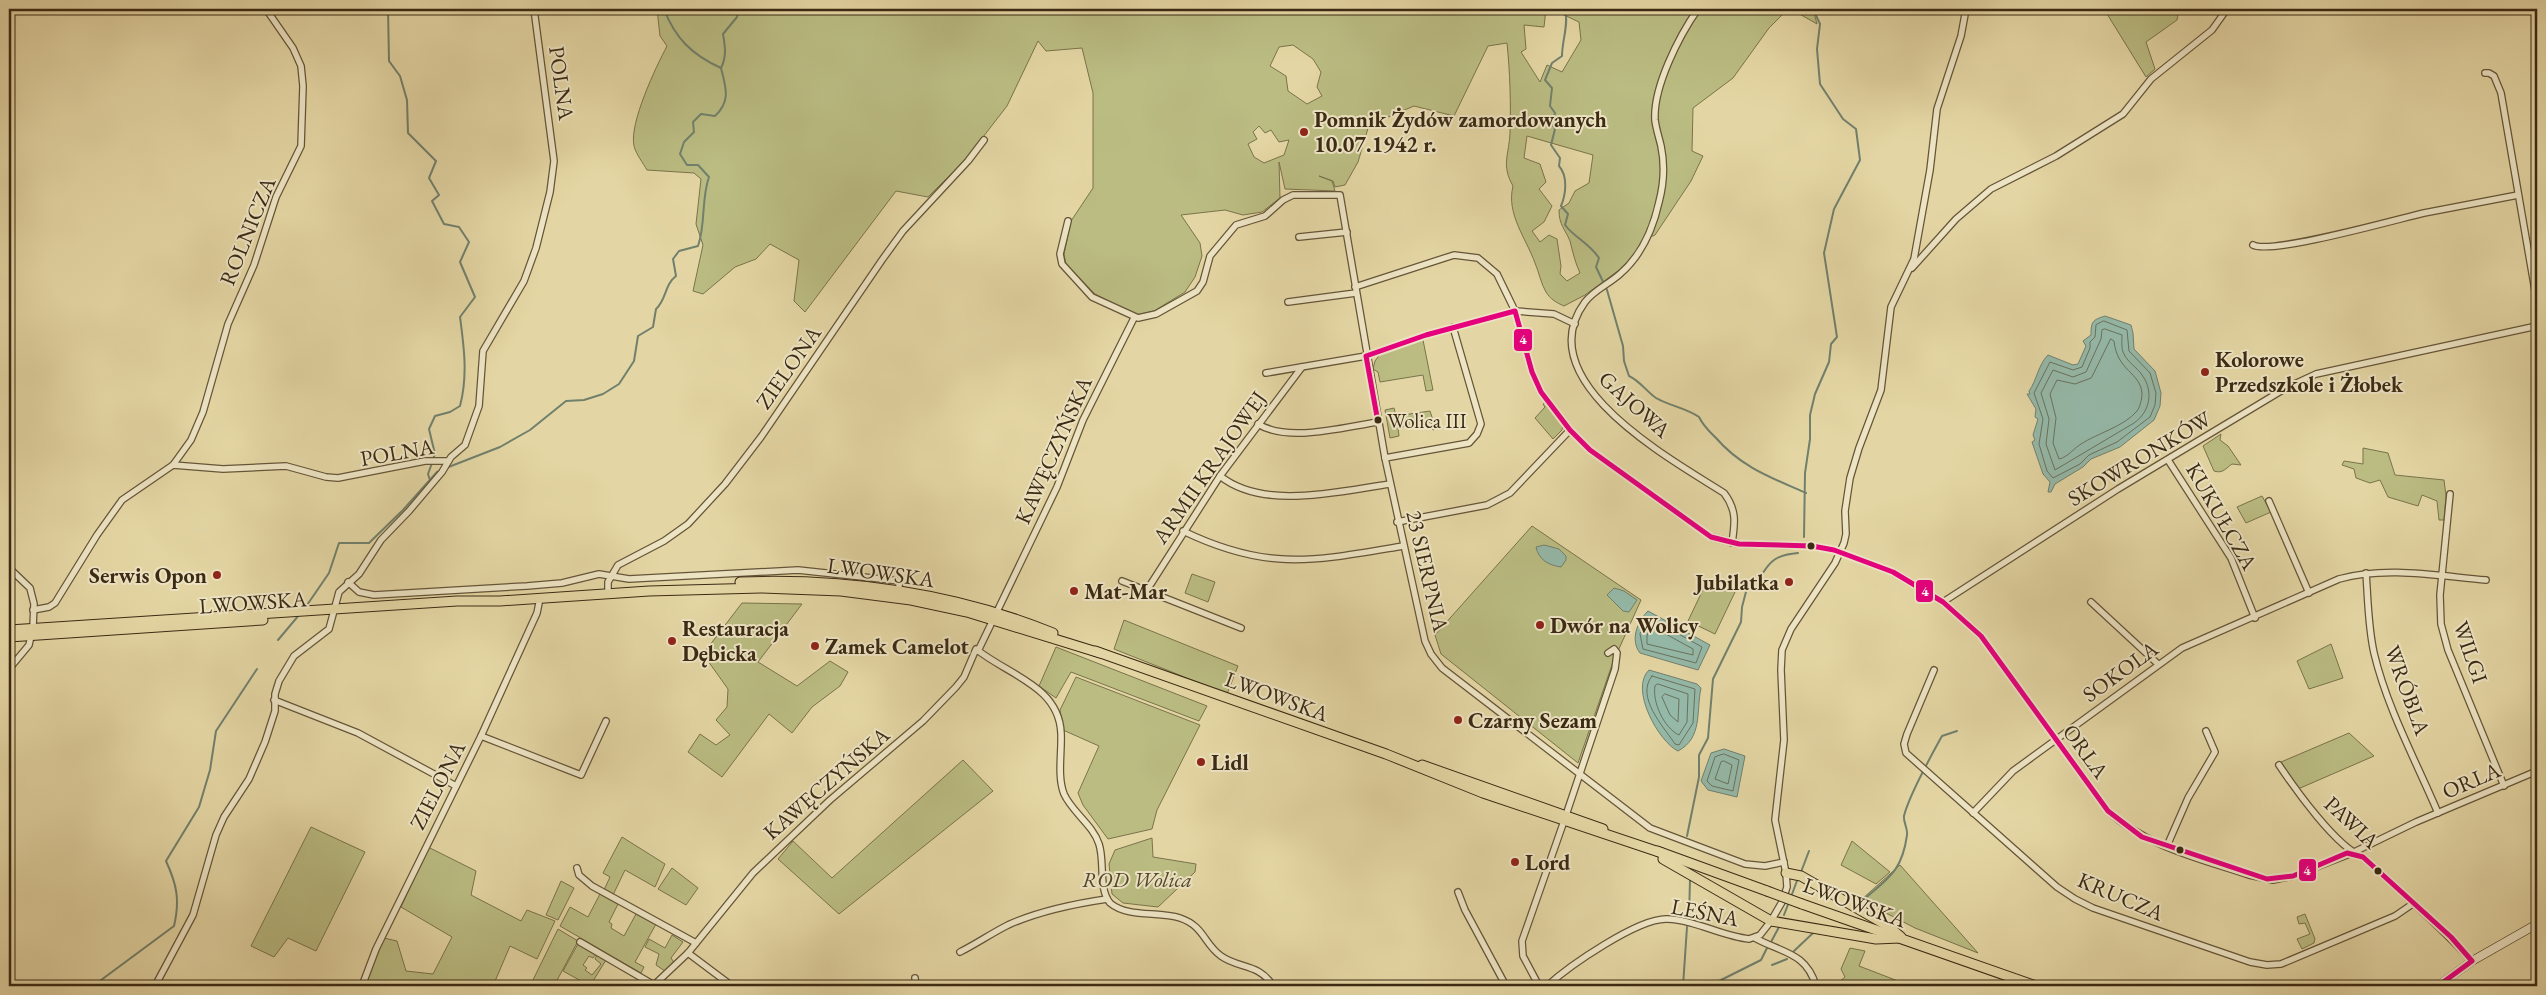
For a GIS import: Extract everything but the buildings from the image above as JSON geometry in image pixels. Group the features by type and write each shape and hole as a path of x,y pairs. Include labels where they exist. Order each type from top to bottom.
{"main road":[{"name":"LWOWSKA","path":"649,591 730,583 800,582 898,591 932,597 1100,653 1386,754 1432,774 1565,818 2036,986"},
{"name":"LWOWSKA","path":"9,637 33,632 334,612 457,601 500,601 608,593 761,588 841,591 911,600 996,617"},
{"name":"LWOWSKA","path":"9,630 33,632"},
{"name":"LWOWSKA","path":"1565,818 1638,847 1662,853"},
{"path":"1638,847 1685,870 1771,921 1876,939 1902,939"},
{"path":"1786,873 1801,876 1888,926 1902,939"}],"street":[{"name":"ROLNICZA","path":"173,465 191,440 203,412 230,318 254,265 270,213 301,146 303,86 301,66 293,48 266,9"},
{"name":"POLNA","path":"173,465 232,470 286,466 326,478 347,478 428,461 437,461 445,467 465,445 476,418 480,400 484,351 528,271 540,235 552,186 553,153 534,9"},
{"name":"GAJOWA","path":"1698,9 1681,35 1658,92 1655,120 1664,173 1656,212 1638,256 1620,274 1603,286 1585,303 1575,324 1572,347 1575,366 1584,382 1607,409 1644,441 1724,493 1733,504 1736,518 1732,543"},
{"path":"1911,270 1930,170 1937,109 1961,36 1966,9"},
{"path":"1786,873 1775,824 1784,736 1780,659 1789,634 1841,552 1846,534 1845,511 1852,469 1883,380 1888,322 1894,299 1911,270 1956,219 1991,189 2056,156 2123,114 2151,79 2212,30 2227,9"},
{"path":"2484,73 2494,76 2501,94 2537,302"},
{"name":"ZIELONA","path":"611,575 618,565 664,541 688,524 725,484 761,437 882,260 904,231 968,161 984,140"},
{"name":"23 SIERPNIA","path":"1134,318 1149,316 1168,309 1197,291 1203,282 1210,256 1236,225 1265,216 1283,200 1293,195 1340,195 1366,356 1397,522 1425,641 1436,662 1639,820 1661,833 1750,865 1764,866 1784,862"},
{"path":"2253,245 2265,247 2308,241 2423,214 2518,195"},
{"path":"1068,221 1060,254 1062,264 1092,297 1134,318"},
{"path":"1299,237 1347,232"},
{"path":"1288,302 1356,290 1454,255 1465,254 1478,258 1497,274 1515,311 1536,382 1570,430 1606,464 1702,532 1732,543 1803,546 1841,552"},
{"path":"1266,373 1366,356 1453,328 1515,311 1554,314 1575,324"},
{"name":"KAWĘCZYŃSKA","path":"580,942 654,986 688,953 753,873 830,800 918,725 956,687 964,677 996,617 1007,589 1057,487 1080,427 1134,318"},
{"name":"SKOWRONKÓW","path":"1943,602 2118,489 2286,388 2316,374 2537,326"},
{"path":"1385,458 1469,443 1477,434 1481,424 1453,328"},
{"name":"ARMII KRAJOWEJ","path":"1147,590 1220,476 1302,367"},
{"path":"1258,424 1290,434 1378,422"},
{"path":"1397,522 1486,505 1499,500 1510,493 1570,430"},
{"name":"KUKUŁCZA","path":"2168,460 2231,558 2255,618"},
{"path":"34,610 49,607 55,603 97,535 122,500 173,465"},
{"path":"155,986 193,915 216,835 224,817 249,779 265,742 275,711 276,688 291,660 302,648 326,633 331,626 339,592 359,574 381,540 409,511 445,467"},
{"path":"1220,476 1246,489 1278,496 1311,495 1390,484"},
{"name":"WILGI","path":"2450,494 2439,610 2444,638 2504,786"},
{"path":"2269,501 2310,593"},
{"path":"1183,531 1243,555 1281,561 1302,561 1403,546"},
{"name":"ORLA","path":"1841,552 1893,572 1943,602 1981,636 2019,686 2108,812 2124,826 2142,837 2250,875 2273,880 2293,876 2352,853 2438,813 2537,771"},
{"path":"9,568 30,588 34,610 33,632 26,650 9,669"},
{"path":"348,582 359,592 383,594 562,583 599,574 629,579 798,570 900,581 898,591"},
{"name":"SOKOLA","path":"1973,813 2013,771 2182,648 2339,580 2366,572 2486,580"},
{"name":"WRÓBLA","path":"2366,572 2369,625 2374,653 2407,743 2438,813"},
{"path":"608,593 608,582 611,575"},
{"path":"1122,581 1241,628"},
{"name":"ZIELONA","path":"362,986 376,949 481,736 537,613 540,598"},
{"path":"2091,602 2158,664"},
{"path":"1539,986 1523,956 1522,941 1615,669 1617,653 1614,649 1608,652"},
{"path":"977,650 991,662 1046,695 1055,706 1061,732 1061,781 1064,792 1098,840 1107,899 1114,906 1127,911 1169,916 1192,923 1204,933 1221,955 1258,970 1273,986"},
{"name":"KRUCZA","path":"1934,670 1904,744 1906,753 1927,774 2057,887 2093,908 2250,962 2267,965 2281,964 2394,916 2414,903"},
{"path":"274,700 358,733 456,786"},
{"path":"481,736 581,776 606,721"},
{"path":"2167,846 2188,798 2215,752 2206,731"},
{"name":"PAWIA","path":"2279,765 2294,789 2352,853 2363,857 2450,937 2472,961"},
{"path":"1575,788 1591,783"},
{"path":"577,868 579,875 592,886 696,943"},
{"name":"LEŚNA","path":"1547,986 1586,954 1658,921 1671,920 1742,938 1755,938 1771,921 1782,902 1786,887 1786,873"},
{"path":"1458,892 1465,910 1506,986"},
{"path":"960,952 1009,925 1062,906 1107,899"},
{"path":"2438,986 2472,961 2537,924"},
{"path":"1755,938 1800,959 1810,969 1816,986"},
{"path":"688,953 732,986"},
{"path":"915,978 916,986"}],"green space":[{"path":"657,9 1546,9 1544,27 1524,25 1526,49 1521,52 1540,82 1547,65 1562,72 1581,40 1579,22 1562,14 1561,9 1813,9 1817,24 1796,12 1784,13 1769,28 1733,78 1693,108 1692,151 1703,156 1691,181 1655,235 1644,240 1638,251 1619,270 1585,295 1564,306 1552,299 1544,289 1518,226 1512,206 1513,186 1507,172 1510,133 1510,77 1507,43 1488,46 1454,116 1414,106 1369,125 1358,162 1345,185 1335,187 1333,181 1319,176 1332,181 1335,191 1285,189 1279,162 1280,198 1262,212 1243,215 1225,210 1181,215 1200,243 1202,256 1195,277 1185,292 1154,311 1136,315 1095,294 1066,264 1064,254 1071,221 1093,188 1093,93 1082,48 1046,51 1038,41 1007,106 966,159 928,197 896,191 805,312 794,301 799,260 770,244 756,259 735,267 703,294 693,291 703,245 696,224 701,179 694,173 647,170 634,146 639,110 650,81 667,46 660,36","holes":["1293,45 1313,59 1321,72 1317,87 1322,96 1307,104 1288,91 1286,76 1270,66 1279,47","1259,126 1265,133 1271,130 1279,142 1289,140 1284,155 1264,163 1254,157 1248,144 1257,139 1253,132","1527,136 1593,155 1589,183 1575,191 1569,203 1559,210 1561,223 1570,241 1580,273 1567,281 1560,274 1561,266 1557,239 1549,235 1540,242 1532,231 1544,222 1552,206 1539,189 1546,182 1540,164 1524,158"]},
{"path":"2104,9 2179,9 2177,20 2146,42 2155,69 2146,77"},
{"path":"1423,340 1433,390 1426,391 1423,375 1380,382 1378,372 1373,369 1375,361 1381,353"},
{"path":"1545,403 1563,424 1562,430 1553,439 1535,418 1545,407 1543,404"},
{"path":"1394,408 1396,416 1430,411 1436,429 1433,430 1431,422 1401,427 1398,428 1399,436 1390,438 1385,410"},
{"path":"2221,434 2220,440 2228,446 2241,465 2232,464 2224,470 2217,472 2214,471 2203,446"},
{"path":"2363,448 2388,453 2395,475 2444,480 2446,496 2444,520 2439,520 2437,501 2422,495 2418,506 2388,497 2380,480 2370,483 2356,478 2354,469 2342,465 2344,461 2363,464"},
{"path":"2262,496 2271,512 2246,523 2237,507"},
{"path":"1532,526 1641,600 1613,662 1578,763 1441,654 1435,635"},
{"path":"1192,574 1215,582 1208,602 1185,593"},
{"path":"1708,579 1735,592 1715,634 1688,621"},
{"path":"742,603 802,604 758,662 797,686 830,661 848,672 840,686 812,707 792,733 769,714 722,777 688,752 700,734 716,745 730,735 716,720 727,707 728,689 703,654"},
{"path":"1124,620 1238,666 1227,694 1114,649"},
{"path":"2331,644 2343,678 2309,689 2297,661"},
{"path":"1056,647 1207,706 1199,721 1071,672 1056,698 1039,686"},
{"name":"ROD Wolica","path":"1076,677 1200,725 1157,810 1152,829 1108,839 1083,805 1078,793 1099,746 1063,730 1060,710"},
{"path":"2349,733 2374,756 2298,789 2281,762"},
{"path":"963,760 993,791 839,914 778,859 793,841 832,878"},
{"path":"311,827 365,852 316,951 288,938 274,957 251,946"},
{"path":"622,837 665,864 655,887 625,870 613,895 604,890 610,877 603,873"},
{"name":"ROD Wolica","path":"1152,838 1153,857 1196,864 1195,872 1158,907 1123,903 1112,894 1109,864 1115,850"},
{"path":"1852,841 1890,872 1876,884 1841,865"},
{"path":"428,847 476,871 471,895 521,921 527,910 555,921 537,959 510,946 493,986 365,986 368,973 384,938 397,941 406,971 433,974 452,937 401,907"},
{"path":"1900,865 1978,953 1915,928 1861,900"},
{"path":"672,868 698,888 686,905 658,889"},
{"path":"561,881 574,888 558,920 546,915"},
{"path":"600,894 618,904 609,922 612,924 611,928 624,936 636,914 656,924 635,962 644,967 641,973 560,926 570,907 588,917"},
{"path":"2305,914 2315,939 2314,943 2302,949 2297,939 2310,934 2305,923 2299,924 2297,917"},
{"path":"558,929 578,941 554,986 530,986"},
{"path":"672,935 683,942 671,958 675,964 665,971 656,965 659,954 645,947 649,939 665,948"},
{"path":"578,944 596,954 593,958 589,956 583,965 587,968 585,970 592,975 601,964 595,959 597,955 606,960 590,986 563,971"},
{"path":"1850,948 1865,951 1859,966 1911,986 1834,986 1845,977 1841,969"}],"water":[{"path":"2105,316 2131,325 2134,349 2155,371 2161,393 2160,406 2154,420 2120,447 2091,459 2083,467 2055,484 2051,492 2048,492 2050,482 2043,474 2032,442 2035,440 2033,435 2038,419 2035,417 2036,409 2027,394 2030,394 2029,391 2042,363 2048,355 2073,365 2078,364 2086,346 2083,341 2091,335 2093,322"},
{"path":"1544,545 1559,549 1566,556 1566,560 1561,567 1552,565 1542,559 1536,547"},
{"path":"1614,588 1624,591 1637,600 1629,612 1623,611 1607,595"},
{"path":"1648,611 1710,645 1698,670 1640,653 1635,642 1636,631"},
{"path":"1649,670 1697,684 1701,688 1695,731 1686,746 1678,751 1670,746 1655,726 1644,702 1642,689 1644,679"},
{"path":"1724,749 1745,756 1737,797 1708,790 1701,781 1711,753"}],"waterway":[{"path":"388,9 389,61 400,76 407,100 408,133 436,161 429,178 439,195 432,201 444,224 459,227 469,242 460,262 475,297 460,317 465,373 460,406 450,412 435,416 429,429 435,454 433,459"},
{"path":"446,468 500,447 530,430 566,401 584,400 603,394 619,384 634,361 638,336 653,327 656,309 660,305 669,284 676,276 673,259 679,251 698,246 709,177 698,165 687,165 680,154 684,142 694,132 693,122 701,114 715,116 720,110 725,99 726,88 721,68 701,57 679,37 673,29 664,9"},
{"path":"721,68 725,55 723,34 737,17 738,9"},
{"path":"1565,9 1566,21 1562,56 1552,63 1545,80 1552,88 1550,106 1555,113 1552,124 1555,129 1551,145 1560,158 1559,166 1565,180 1565,191 1561,206 1568,214 1565,225 1591,248 1599,258 1596,267 1607,290 1623,346 1624,361 1629,376 1656,398 1699,417 1707,429 1746,464 1769,477 1806,493"},
{"path":"1804,537 1805,473 1810,439 1810,415 1815,394 1829,362 1831,344 1837,337 1824,253 1834,209 1860,160 1856,129 1843,119 1820,84 1817,49 1820,24 1813,9"},
{"path":"430,480 428,474 432,463"},
{"path":"305,608 329,573 339,543 369,543 403,510 437,472 442,470"},
{"path":"1687,836 1699,777 1699,755 1708,738 1713,679 1741,622 1742,607 1747,588 1759,578 1771,562 1777,558 1798,553"},
{"path":"278,640 299,615"},
{"path":"93,986 174,926 177,900 173,878 166,861 199,807 210,770 216,731 257,669"},
{"path":"1861,902 1886,880 1897,866 1905,848 1907,832 1904,816 1910,797 1942,736 1957,731"},
{"path":"1801,872 1809,851"},
{"path":"1791,897 1798,878"},
{"path":"1689,917 1690,880"},
{"path":"1784,915 1789,902"},
{"path":"1683,986 1687,927"},
{"path":"1771,942 1779,927"},
{"path":"1794,951 1813,933"},
{"path":"1709,986 1761,960 1767,948"},
{"path":"1772,965 1787,959"}],"transit line":[{"name":"4","path":"1378,422 1366,356 1426,335 1515,311 1532,372 1541,392 1570,430 1590,450 1711,537 1739,544 1812,546 1834,550 1893,572 1943,602 1981,636 2108,811 2142,837 2267,879 2293,876 2347,853 2363,857 2451,937 2472,961 2438,986"}],"place":[{"name":"Pomnik Żydów zamordowanych 10.07.1942 r.","path":"1304,132"},
{"name":"Kolorowe Przedszkole i Żłobek","path":"2205,372"},
{"name":"Wolica III","path":"1378,420"},
{"name":"Serwis Opon","path":"217,575"},
{"name":"Jubilatka","path":"1789,582"},
{"name":"Mat-Mar","path":"1074,591"},
{"name":"Dwór na Wolicy","path":"1540,625"},
{"name":"Restauracja Dębicka","path":"672,641"},
{"name":"Zamek Camelot","path":"815,646"},
{"name":"Czarny Sezam","path":"1458,720"},
{"name":"Lidl","path":"1201,762"},
{"name":"Lord","path":"1515,862"}]}
